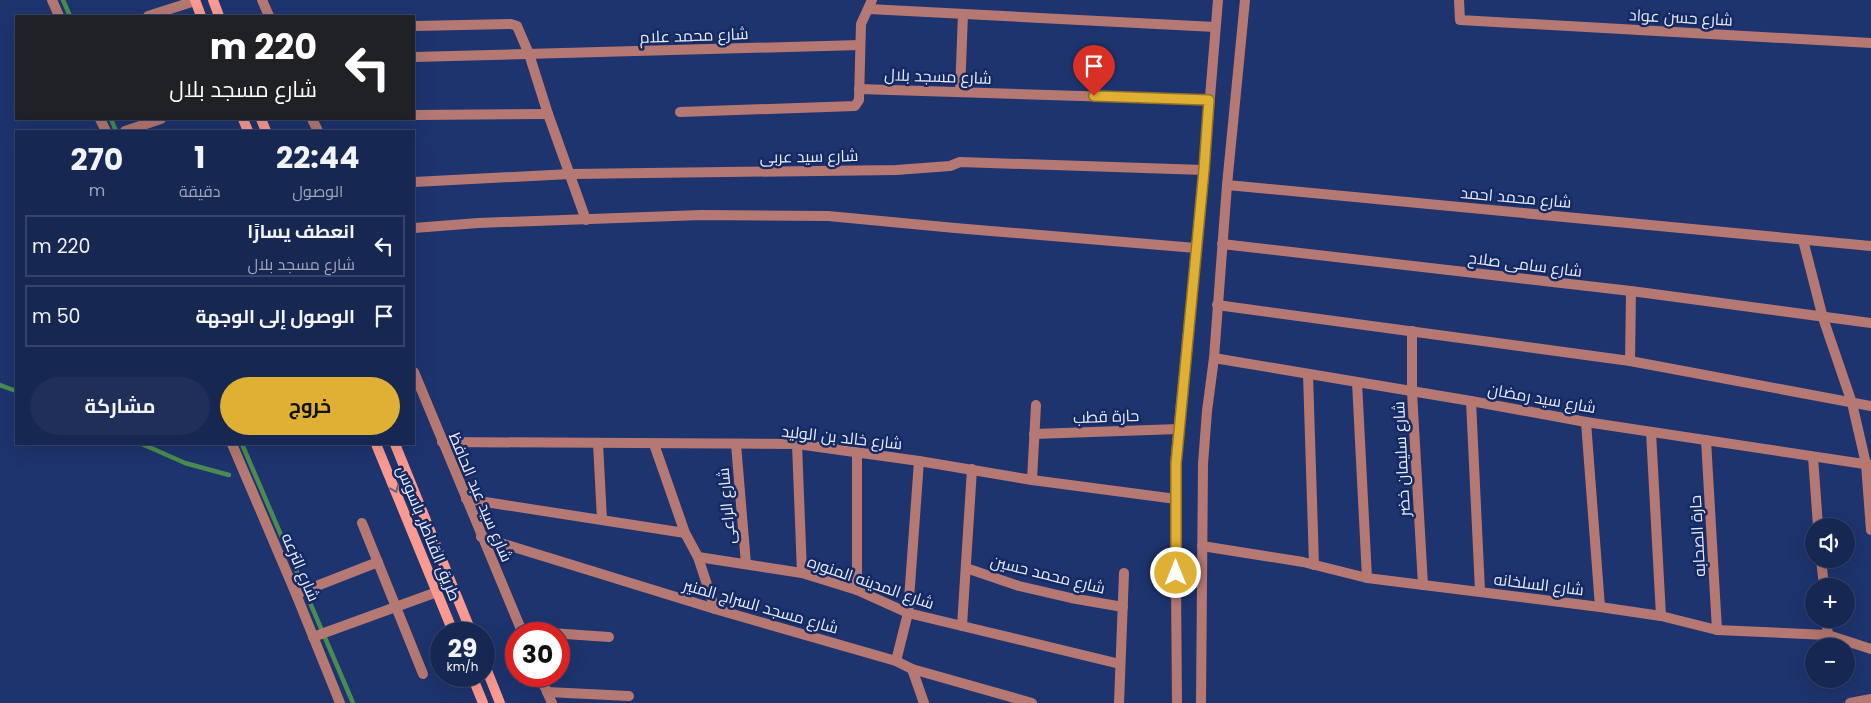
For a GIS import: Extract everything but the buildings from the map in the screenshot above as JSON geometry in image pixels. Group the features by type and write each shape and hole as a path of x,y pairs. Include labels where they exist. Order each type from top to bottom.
{"main road":[{"path":"195,0 201,15"},
{"path":"213,0 219,15"},
{"name":"طريق القناطر, باسوس","path":"376,445 449,622"},
{"name":"طريق القناطر, باسوس","path":"395,445 467,622"},
{"path":"476,687 483,703"},
{"path":"494,687 500,703"}],"street":[{"path":"52,0 58,15"},
{"path":"151,15 195,0"},
{"path":"262,0 269,15"},
{"path":"1177,703 1176,464 1218,0"},
{"path":"1201,703 1202,464 1214,358 1227,185 1245,0"},
{"name":"شارع حسن عواد","path":"1459,0 1460,20 1871,42"},
{"path":"680,112 855,106 859,100 862,18 870,4 963,14 1215,27"},
{"path":"960,92 963,14"},
{"path":"415,26 511,24 517,26 529,54 548,114 586,220"},
{"name":"شارع محمد علام","path":"415,57 860,45"},
{"name":"شارع مسجد بلال","path":"859,89 1209,100"},
{"path":"415,115 548,114"},
{"path":"128,130 158,120"},
{"name":"شارع سيد عربى","path":"415,182 570,174 896,170 950,166 960,162 1204,170"},
{"name":"شارع محمد احمد","path":"1227,185 1871,246"},
{"path":"415,228 701,215 828,216 1196,248"},
{"path":"1802,240 1823,318 1852,403 1868,465 1871,530"},
{"name":"شارع سامى صلاح","path":"1222,244 1631,291 1871,323"},
{"path":"1630,361 1631,291"},
{"path":"1218,305 1630,361 1871,406"},
{"name":"شارع سليمان خضر","path":"1412,331 1412,392 1423,585"},
{"name":"شارع سيد رمضان","path":"1214,358 1586,422 1868,465"},
{"name":"شارع سيد عبد الحافظ","path":"415,374 517,622"},
{"path":"1308,374 1314,565"},
{"path":"1357,382 1367,578"},
{"path":"1471,401 1480,591"},
{"path":"1032,480 1036,405"},
{"path":"1586,422 1600,607"},
{"name":"حارة قطب","path":"1034,434 1179,429"},
{"path":"1651,432 1661,616"},
{"name":"حارة الصحابه","path":"1706,440 1717,630"},
{"name":"شارع خالد بن الوليد","path":"442,442 797,444 972,469 1032,480 1176,499"},
{"path":"598,443 602,520"},
{"path":"654,444 685,533 698,557 715,609"},
{"name":"شارع الراعى","path":"736,444 746,564"},
{"path":"797,444 802,573"},
{"name":"شارع الترعه","path":"232,445 340,703"},
{"path":"857,452 857,590"},
{"path":"1813,457 1817,518"},
{"path":"896,661 908,613 919,461"},
{"path":"962,626 972,469"},
{"path":"466,499 685,533"},
{"path":"362,523 423,674"},
{"name":"شارع مسجد السراج المنير","path":"482,537 715,609 896,661 912,669 1032,703"},
{"name":"شارع السلخانه","path":"1202,546 1314,565 1367,578 1480,591 1661,616 1717,630 1828,635 1871,649"},
{"name":"شارع المدينه المنوره","path":"698,557 802,573 857,590 908,613 1120,664"},
{"path":"296,594 378,562"},
{"name":"شارع محمد حسين","path":"966,568 1019,586 1123,607"},
{"path":"1119,703 1124,573"},
{"path":"313,636 437,592"},
{"path":"1827,628 1828,635"},
{"path":"570,635 609,637"},
{"path":"912,669 924,703"},
{"path":"545,687 552,703"},
{"path":"547,692 629,696"},
{"path":"1850,703 1871,699"}],"waterway":[{"path":"63,0 70,15"},
{"path":"111,120 116,130"},
{"path":"0,385 15,391"},
{"path":"144,445 185,463 229,475"},
{"path":"242,445 353,703"}],"route":[{"path":"1094,96 1209,100 1176,464 1176,573"}]}
